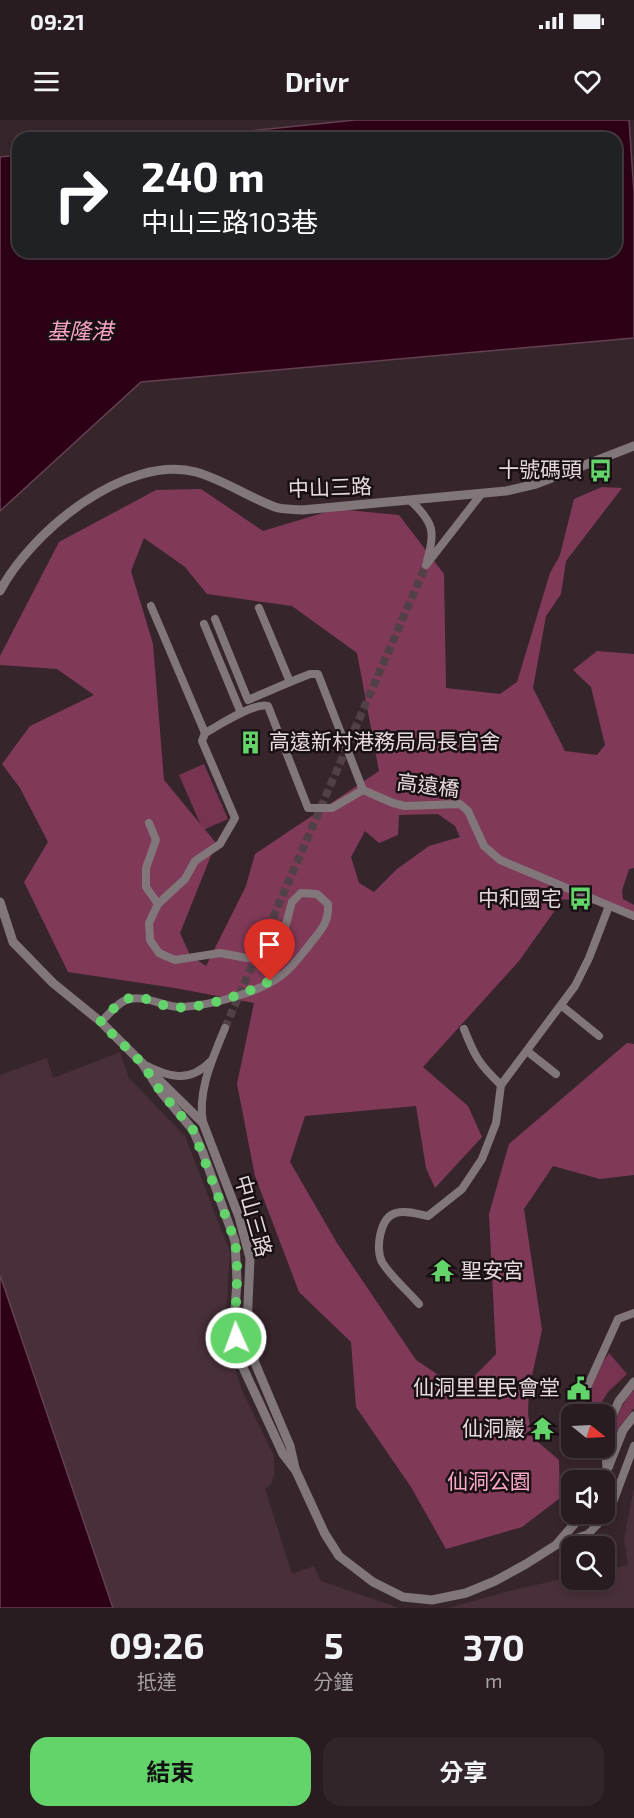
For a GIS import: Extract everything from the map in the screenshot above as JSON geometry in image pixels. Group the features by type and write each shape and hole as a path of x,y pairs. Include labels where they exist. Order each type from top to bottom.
{"street":[{"name":"中山三路","path":"0,591 32,546 68,514 108,486 147,473 171,469 195,472 277,508 302,510 506,491 536,484 634,446"},
{"path":"411,501 428,517 433,537 426,565 482,493"},
{"path":"152,606 205,733"},
{"path":"259,608 290,682"},
{"path":"100,1022 125,1000 136,998 152,1000 170,1007 185,1006 206,1004 258,988 283,975 323,927 328,917 328,904 317,894 301,894 292,902 283,935 269,953 247,958 220,953 175,960 159,953 150,940 149,923 158,904 185,879 195,861 220,844 235,818 202,741 205,733 263,704 268,706 308,808 332,808 363,790 318,674 310,674 248,700 215,618"},
{"path":"204,624 242,713"},
{"name":"高遠橋","path":"363,790 405,806 460,804 468,811 484,846 500,860 609,906"},
{"path":"149,823 156,840 146,868 146,887 158,904"},
{"name":"中山三路","path":"0,902 13,942 53,983 100,1022 202,1124 239,1217 250,1258 247,1327 255,1363 290,1446 296,1471 325,1534 339,1556 373,1582 403,1597 432,1600 466,1593 495,1581 556,1545 574,1524"},
{"path":"419,1304 382,1262 379,1252 380,1238 387,1218 394,1213 404,1212 428,1216 462,1189 482,1159 496,1123 501,1085 575,986 589,958 609,906 634,916"},
{"path":"562,1006 599,1036"},
{"path":"202,1124 201,1103 225,1028"},
{"path":"464,1029 474,1056 501,1085"},
{"path":"526,1051 556,1074"},
{"path":"142,1063 168,1075 183,1077 194,1074 213,1060"},
{"name":"中山三路","path":"142,1063 161,1092 193,1130 203,1153 235,1241 236,1338 240,1361 283,1454 296,1471"},
{"path":"579,1404 618,1319 634,1313"},
{"path":"615,1410 634,1382"},
{"path":"607,1470 624,1430 634,1416"},
{"path":"556,1545 588,1534 609,1514 634,1446"},
{"path":"606,1458 607,1470"}],"shaded area":[{"path":"204,764 228,819 203,830 179,775"},
{"path":"120,1052 129,1078 185,1136 230,1252 225,1334 241,1388 274,1456 274,1475 271,1484 265,1489 292,1574 314,1566 321,1581 399,1608 113,1608 0,1275 0,1075 47,1058 53,1078"},
{"path":"609,1353 627,1374 608,1392 601,1404 592,1404 587,1397"},
{"path":"634,1390 634,1408 615,1437 615,1425 625,1402"},
{"path":"634,1488 634,1608 448,1608 561,1579 561,1590 615,1590 615,1568 628,1565 624,1539"}],"green space":[{"name":"仙洞公園","path":"602,487 622,488 566,561 561,594 546,616 533,688 565,751 597,755 605,745 591,687 573,670 597,651 634,654 634,868 629,869 622,891 623,899 634,905 634,920 600,905 563,899 519,961 423,1067 468,1106 482,1137 435,1188 426,1168 416,1106 305,1116 290,1162 337,1243 416,1360 461,1390 496,1354 489,1214 509,1144 627,1043 634,1044 634,1175 600,1179 553,1166 524,1209 542,1330 529,1389 528,1414 532,1437 559,1460 560,1498 522,1527 446,1549 411,1487 356,1407 351,1342 299,1292 255,1176 237,1084 254,1003 175,988 68,972 24,882 48,842 20,788 2,764 30,726 94,695 57,669 0,665 0,656 59,542 156,490 201,489 263,531 336,509 399,515 444,574 446,688 500,694 517,682 550,573 560,555 574,499","holes":["144,538 185,567 207,594 292,606 357,653 379,771 255,854 246,886 206,966 190,955 180,933 216,843 164,780 153,644 131,571","438,814 455,826 460,837 429,846 397,869 374,892 359,883 351,857 365,831 379,843 398,835 399,815"]}],"water":[{"name":"基隆港","path":"355,120 629,120 634,193 634,338 141,382 0,511 0,157 12,156 12,258 622,258 622,132 240,132"},
{"path":"0,1275 113,1608 0,1608"}],"tunnel":[{"path":"225,1028 426,565"}],"place":[{"name":"十號碼頭","path":"600,470"},
{"name":"高遠新村港務局局長官舍","path":"251,742"},
{"name":"中和國宅","path":"580,899"},
{"name":"聖安宮","path":"443,1271"},
{"name":"仙洞里里民會堂","path":"578,1388"},
{"name":"仙洞巖","path":"543,1429"}],"route":[{"path":"236,1338 237,1254 235,1241 203,1153 193,1130 161,1092 142,1063 100,1022 125,1000 136,998 152,1000 170,1007 206,1004 258,988 270,981"}]}
